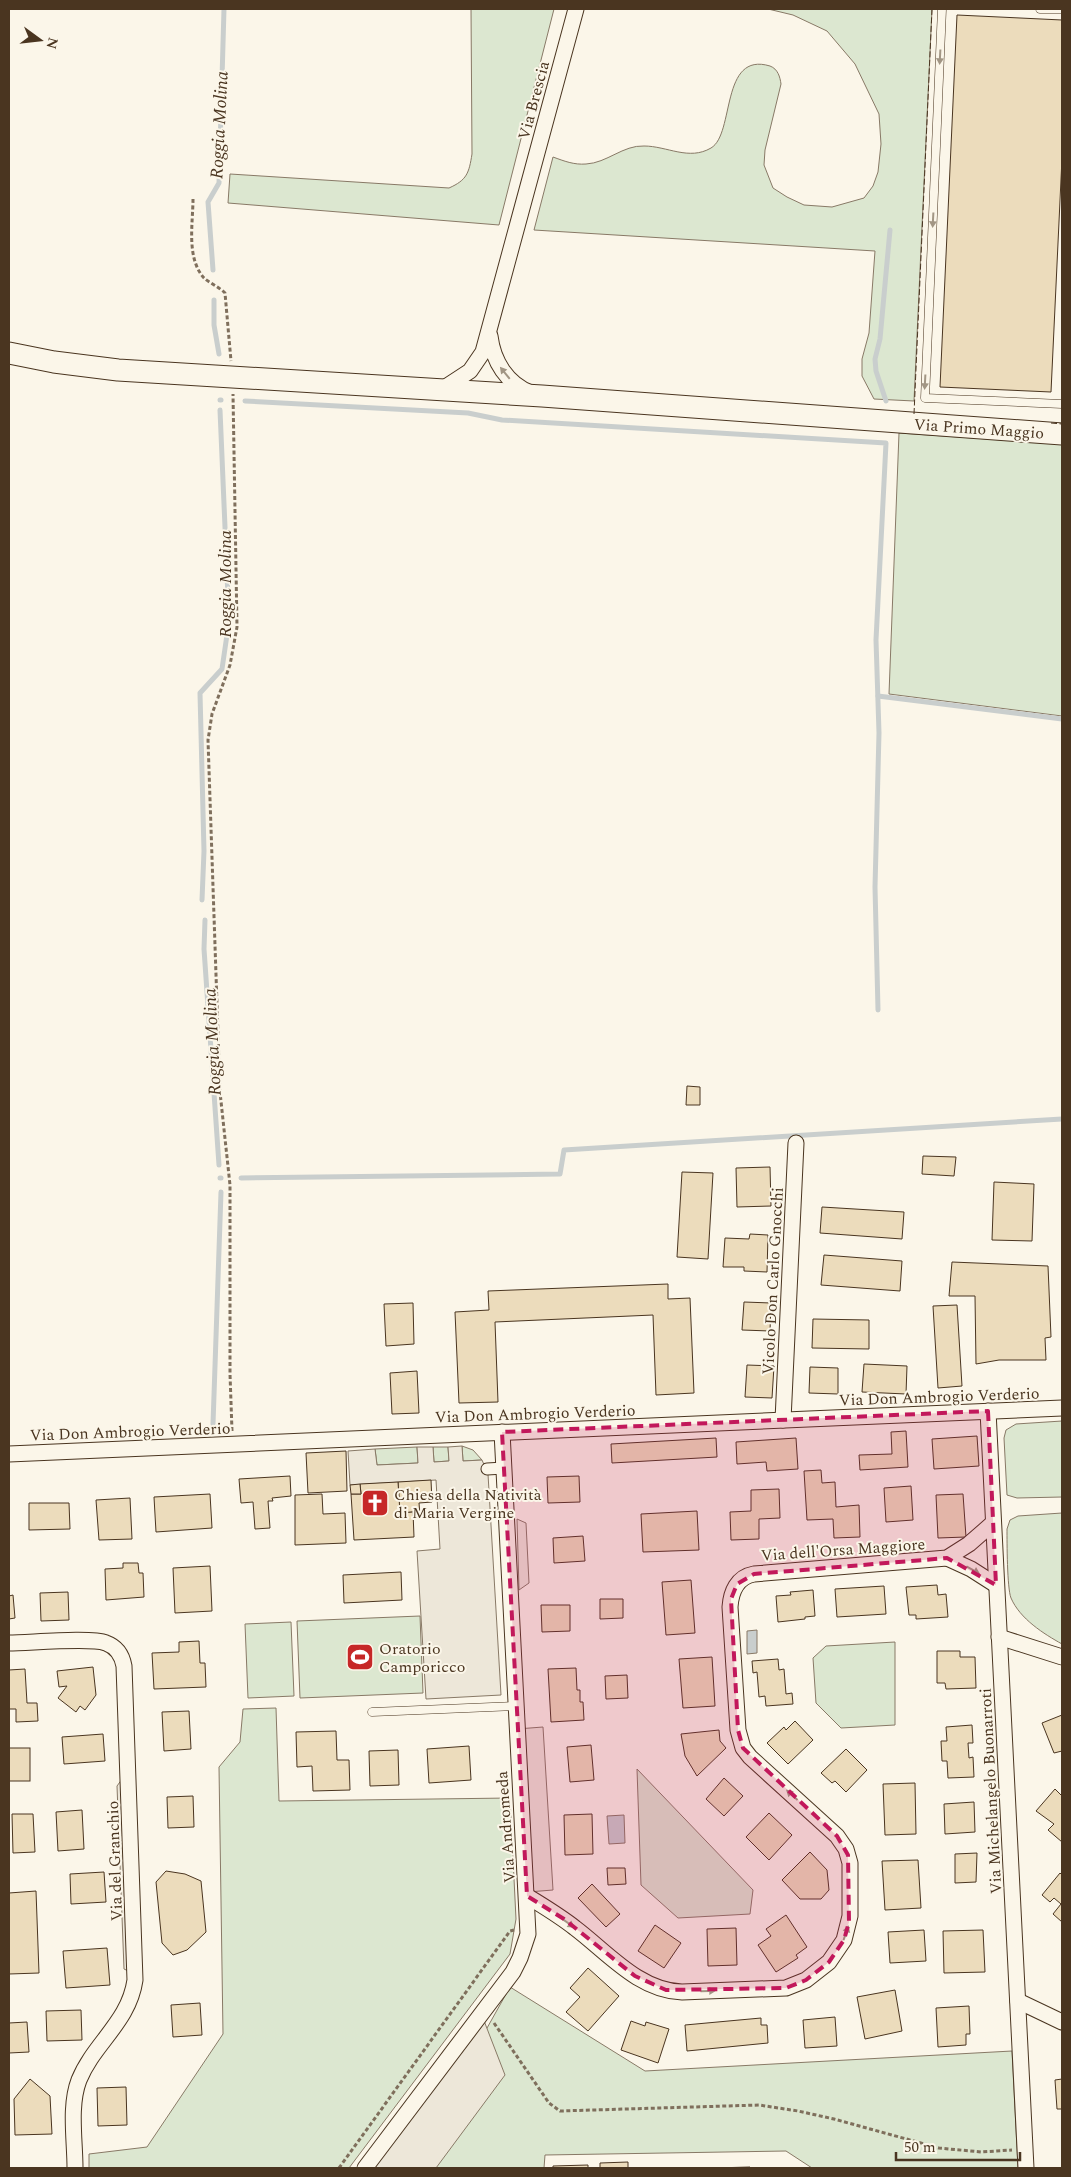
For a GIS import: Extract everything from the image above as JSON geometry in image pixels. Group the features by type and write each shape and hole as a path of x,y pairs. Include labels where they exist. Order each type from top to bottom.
{"main road":[{"name":"Via Primo Maggio","path":"9,353 54,362 118,370 542,396 1062,434"}],"street":[{"name":"Via Brescia","path":"441,390 470,371 484,352 576,9"},
{"path":"489,333 496,360 503,372 526,391 542,396"},
{"name":"Vicolo Don Carlo Gnocchi","path":"783,1420 796,1143"},
{"name":"Via Don Ambrogio Verderio","path":"9,1454 1062,1408"},
{"name":"Via Michelangelo Buonarroti","path":"988,1411 1026,2168"},
{"name":"Via Andromeda","path":"366,2168 513,1972 524,1947 529,1929 502,1432"},
{"path":"487,1469 504,1468"},
{"name":"Via dell'Orsa Maggiore","path":"527,1896 564,1919 635,1976 660,1988 682,1992 781,1989 802,1983 816,1973 839,1950 848,1929 850,1862 846,1849 837,1836 750,1757 743,1748 738,1730 731,1599 737,1584 750,1574 948,1558 969,1544 994,1523"},
{"path":"948,1558 971,1569 996,1585"},
{"path":"999,1637 1062,1658"},
{"name":"Via del Granchio","path":"9,1644 101,1641 116,1649 124,1666 135,1980 126,2010 88,2063 78,2082 74,2102 75,2168"},
{"path":"1018,2000 1062,2022"}],"lane":[{"path":"942,9 925,398 1062,404"},
{"path":"1040,9 1062,10"},
{"path":"372,1712 516,1706"}],"path":[{"path":"193,199 194,258 198,271 205,280 216,284 226,293 233,376 237,627 230,665 212,714 208,740 220,1092 230,1185 230,1374 233,1444"},
{"path":"339,2168 510,1931 520,1928 515,1935"},
{"path":"484,2009 548,2103 560,2111 743,2105 768,2106 834,2118 939,2148 981,2152 1025,2149"}],"highlighted area":[{"path":"988,1411 996,1585 947,1558 754,1574 737,1584 731,1599 738,1730 743,1748 837,1836 848,1855 849,1922 844,1940 829,1962 806,1980 786,1988 666,1990 635,1976 564,1919 527,1896 502,1432"}],"green space":[{"path":"471,9 554,9 499,225 228,203 230,174 449,188 460,182 468,171 472,154"},
{"path":"768,9 932,9 914,401 874,399 862,376 862,359 869,333 875,251 534,230 553,157 573,163 594,163 636,146 686,153 703,152 711,148 718,140 736,82 743,71 754,65 773,67 778,74 781,84 765,150 764,165 773,188 804,205 832,207 864,198 873,186 878,172 881,144 879,114 855,64 827,31 793,15"},
{"path":"899,433 1062,444 1062,716 889,694"},
{"path":"1062,1421 1062,1497 1017,1498 1007,1495 1004,1438 1006,1430 1016,1424"},
{"path":"462,1446 473,1450 482,1460 463,1461"},
{"path":"417,1447 418,1463 377,1465 375,1449"},
{"path":"433,1447 448,1447 449,1461 434,1462"},
{"path":"1062,1513 1062,1644 1040,1631 1026,1619 1011,1598 1008,1575 1007,1529 1010,1520 1018,1516"},
{"name":"Oratorio Camporicco","path":"420,1616 423,1693 300,1698 297,1621"},
{"path":"291,1622 294,1696 248,1698 245,1624"},
{"path":"895,1642 895,1725 841,1728 816,1703 813,1658 826,1646"},
{"path":"276,1708 279,1801 510,1798 516,1919 510,1954 349,2168 89,2168 89,2154 147,2147 223,2034 219,1767 240,1742 243,1709"},
{"path":"637,1769 753,1890 750,1914 678,1918 641,1885"},
{"path":"510,1987 645,2071 1012,2051 1018,2168 812,2168 786,2151 545,2155 544,2168 426,2168 482,2037"}],"shaded area":[{"path":"462,1446 463,1461 482,1460 488,1474 501,1695 426,1699 417,1551 440,1549 436,1480 350,1485 348,1451 375,1449 377,1465 418,1463 417,1447 433,1447 434,1462 449,1461 448,1447"},
{"path":"517,1519 526,1523 529,1583 519,1590"},
{"path":"757,1630 757,1653 747,1654 747,1631"},
{"path":"543,1727 553,1890 528,1892 517,1729"},
{"path":"128,1771 135,1974 124,1969 117,1786"},
{"path":"624,1815 625,1843 609,1844 607,1816"},
{"path":"481,2013 505,2075 436,2168 365,2168"}],"building":[{"path":"957,15 1062,20 1062,158 1051,392 940,387"},
{"path":"687,1086 700,1087 700,1105 686,1105"},
{"path":"923,1156 956,1157 954,1176 922,1174"},
{"path":"770,1167 771,1206 737,1207 736,1168"},
{"path":"682,1172 713,1173 708,1259 677,1257"},
{"path":"994,1182 1034,1184 1032,1241 992,1240"},
{"path":"822,1207 904,1212 902,1239 820,1233"},
{"path":"750,1234 768,1235 767,1272 744,1271 744,1267 723,1267 725,1238 749,1239"},
{"path":"824,1255 902,1261 900,1291 821,1285"},
{"path":"952,1262 1048,1266 1051,1337 1045,1338 1046,1360 999,1360 976,1364 975,1296 949,1296"},
{"path":"668,1284 668,1299 690,1298 694,1393 656,1395 653,1315 495,1322 498,1402 459,1403 455,1312 489,1310 488,1291"},
{"path":"744,1302 771,1303 770,1331 742,1330"},
{"path":"413,1303 414,1344 386,1346 384,1304"},
{"path":"957,1305 962,1386 938,1388 933,1306"},
{"path":"813,1319 869,1320 869,1349 812,1348"},
{"path":"864,1364 907,1366 906,1394 862,1392"},
{"path":"747,1365 774,1366 772,1398 745,1397"},
{"path":"810,1367 838,1368 838,1394 809,1393"},
{"path":"417,1371 419,1413 392,1414 390,1373"},
{"path":"906,1431 908,1467 860,1470 859,1455 892,1454 891,1432"},
{"path":"977,1436 979,1466 934,1469 932,1439"},
{"path":"716,1438 717,1457 612,1463 611,1444"},
{"path":"796,1438 798,1469 767,1471 766,1462 737,1464 736,1442"},
{"path":"346,1451 347,1491 308,1493 306,1453"},
{"path":"821,1470 822,1483 835,1482 836,1507 859,1505 860,1537 834,1538 833,1519 807,1520 804,1471"},
{"path":"290,1476 291,1496 272,1498 273,1501 268,1501 270,1528 255,1529 253,1502 241,1503 239,1479"},
{"path":"579,1476 580,1502 548,1503 547,1477"},
{"path":"431,1480 432,1502 419,1503 420,1515 413,1515 413,1512 400,1513 398,1482"},
{"name":"Chiesa della Natività di Maria Vergine","path":"398,1482 400,1513 413,1512 414,1537 354,1540 351,1494 361,1494 360,1484"},
{"path":"360,1484 361,1494 351,1494 350,1485"},
{"path":"911,1486 913,1520 886,1522 884,1488"},
{"path":"779,1489 780,1518 759,1519 759,1539 731,1540 730,1512 751,1511 751,1490"},
{"path":"210,1494 212,1528 156,1532 154,1497"},
{"path":"322,1494 323,1514 345,1513 346,1543 295,1545 295,1495"},
{"path":"963,1494 966,1537 938,1538 936,1495"},
{"path":"130,1498 132,1539 99,1540 96,1500"},
{"path":"29,1503 69,1503 70,1529 29,1530"},
{"path":"697,1511 699,1550 643,1552 641,1514"},
{"path":"583,1536 585,1561 554,1563 553,1538"},
{"path":"123,1563 138,1563 139,1573 143,1573 144,1597 106,1600 105,1569 123,1568"},
{"path":"210,1566 212,1611 175,1613 173,1568"},
{"path":"401,1572 402,1600 344,1603 343,1575"},
{"path":"691,1580 695,1633 666,1635 662,1582"},
{"path":"937,1585 938,1595 946,1594 948,1617 916,1619 916,1615 909,1615 906,1587"},
{"path":"884,1586 886,1614 837,1617 835,1589"},
{"path":"813,1590 815,1616 778,1622 776,1596 791,1595 790,1592"},
{"path":"68,1592 69,1620 41,1621 40,1593"},
{"path":"13,1595 15,1618 9,1619 9,1596"},
{"path":"600,1599 623,1599 623,1618 600,1619"},
{"path":"541,1605 570,1605 570,1631 542,1632"},
{"path":"199,1641 200,1663 205,1663 206,1687 154,1689 152,1653 179,1652 179,1642"},
{"path":"937,1651 960,1651 960,1657 975,1657 976,1688 946,1689 945,1683 937,1683"},
{"path":"712,1657 715,1706 683,1708 679,1659"},
{"path":"778,1659 779,1670 784,1669 786,1694 792,1693 793,1704 766,1706 765,1696 759,1697 757,1672 753,1673 752,1661"},
{"path":"93,1667 96,1695 85,1710 80,1706 76,1712 58,1698 67,1686 59,1687 57,1671"},
{"path":"576,1668 577,1690 580,1690 580,1702 583,1702 584,1720 551,1722 548,1669"},
{"path":"25,1669 27,1703 37,1703 38,1721 16,1722 16,1709 9,1709 9,1670"},
{"path":"627,1675 628,1698 606,1699 605,1676"},
{"path":"189,1711 191,1749 164,1751 162,1712"},
{"path":"1062,1715 1062,1751 1054,1753 1042,1723"},
{"path":"795,1721 813,1740 788,1764 767,1743 784,1727 786,1730"},
{"path":"972,1725 973,1743 968,1743 969,1758 973,1757 974,1777 948,1778 947,1761 942,1761 941,1741 947,1741 946,1727"},
{"path":"719,1730 720,1741 726,1748 697,1776 685,1756 681,1734"},
{"path":"336,1731 337,1760 349,1760 350,1790 313,1791 312,1766 297,1767 296,1732"},
{"path":"103,1734 105,1761 64,1764 62,1737"},
{"path":"591,1745 594,1780 570,1782 567,1747"},
{"path":"469,1746 471,1780 429,1783 427,1749"},
{"path":"9,1748 30,1748 30,1781 9,1781"},
{"path":"846,1749 867,1770 846,1792 835,1781 832,1783 821,1773"},
{"path":"398,1750 399,1785 370,1786 369,1751"},
{"path":"724,1778 743,1796 724,1816 706,1799"},
{"path":"915,1783 916,1834 885,1835 883,1784"},
{"path":"1055,1789 1062,1796 1062,1842 1048,1830 1054,1824 1036,1811"},
{"path":"193,1796 194,1827 168,1828 167,1797"},
{"path":"974,1802 975,1832 945,1834 944,1804"},
{"path":"82,1810 84,1849 58,1851 56,1812"},
{"path":"769,1813 792,1835 769,1860 746,1837"},
{"path":"12,1814 33,1814 35,1852 13,1853"},
{"path":"592,1814 593,1854 565,1855 564,1815"},
{"path":"810,1852 827,1870 829,1890 821,1899 800,1899 782,1880"},
{"path":"977,1853 976,1882 955,1883 955,1854"},
{"path":"918,1860 921,1908 885,1910 882,1861"},
{"path":"607,1868 625,1868 626,1884 608,1885"},
{"path":"166,1871 185,1874 201,1881 206,1932 187,1950 173,1955 162,1943 156,1882"},
{"path":"104,1872 106,1902 71,1904 70,1874"},
{"path":"1060,1873 1062,1875 1062,1922 1053,1914 1061,1904 1054,1898 1050,1902 1042,1895"},
{"path":"592,1884 620,1914 606,1927 578,1898"},
{"path":"36,1891 39,1973 9,1974 9,1893"},
{"path":"786,1915 807,1947 796,1955 798,1958 776,1972 758,1945 771,1936 766,1929"},
{"path":"655,1925 681,1943 664,1968 638,1951"},
{"path":"736,1928 737,1965 708,1966 707,1929"},
{"path":"924,1930 926,1961 890,1963 888,1932"},
{"path":"983,1930 985,1972 944,1973 943,1931"},
{"path":"107,1948 110,1985 66,1988 63,1951"},
{"path":"588,1968 619,1996 588,2031 566,2012 580,1997 570,1988"},
{"path":"895,1990 902,2031 865,2039 857,1997"},
{"path":"200,2003 202,2035 173,2037 171,2005"},
{"path":"969,2006 970,2034 966,2034 966,2045 938,2047 936,2008"},
{"path":"81,2010 82,2040 47,2041 46,2011"},
{"path":"835,2017 837,2046 805,2048 803,2020"},
{"path":"761,2018 761,2025 767,2025 768,2043 687,2051 685,2025"},
{"path":"631,2021 645,2026 646,2022 669,2029 658,2063 621,2050"},
{"path":"27,2022 29,2052 9,2053 9,2023"},
{"path":"30,2079 50,2096 52,2134 15,2135 14,2099"},
{"path":"1062,2079 1062,2109 1057,2109 1055,2080"},
{"path":"126,2087 127,2125 98,2126 97,2088"},
{"path":"628,2162 628,2168 600,2168 600,2163"},
{"path":"588,2165 588,2168 553,2168 553,2166"},
{"path":"750,2167 750,2168 714,2168"}],"waterway":[{"name":"Roggia Molina","path":"213,270 208,202 219,183 224,9"},
{"path":"886,401 876,371 875,359 880,339 890,230"},
{"name":"Roggia Molina","path":"214,300 214,325 219,354"},
{"path":"245,401 468,413 502,420 886,443 876,640 879,733 875,887 878,1010"},
{"name":"Roggia Molina","path":"202,900 204,851 200,693 222,669 229,621 220,410"},
{"path":"878,696 1062,719"},
{"name":"Roggia Molina","path":"205,920 204,949 219,1165"},
{"path":"241,1178 560,1174 564,1150 1062,1119"},
{"name":"Roggia Molina","path":"213,1424 221,1192"}],"fence":[{"path":"914,414 932,9"},
{"path":"1051,423 1062,424"}],"place":[{"name":"Chiesa della Natività di Maria Vergine","path":"375,1503"},
{"name":"Oratorio Camporicco","path":"360,1657"}]}
